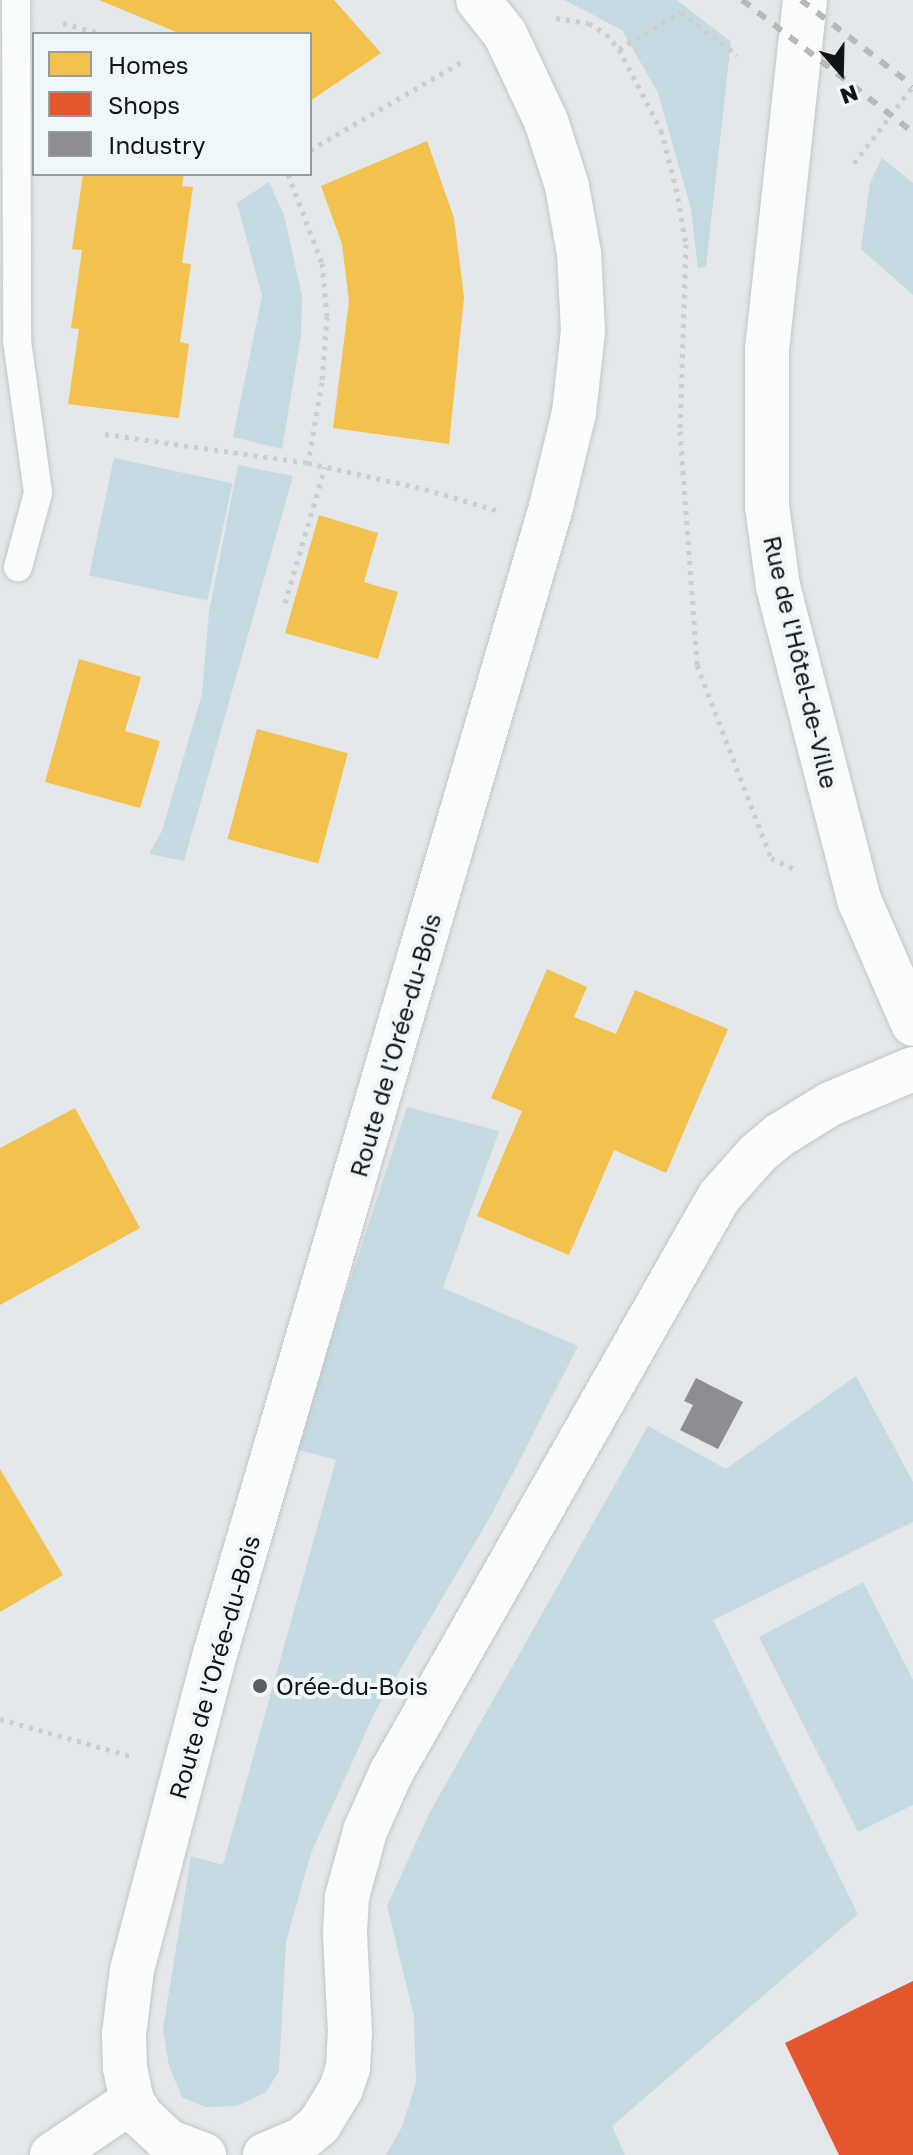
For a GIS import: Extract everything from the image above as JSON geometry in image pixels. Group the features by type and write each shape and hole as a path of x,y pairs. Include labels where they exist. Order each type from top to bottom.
{"street":[{"name":"Route de l'Orée-du-Bois","path":"204,2155 168,2141 142,2117 132,2101 125,2067 124,2034 132,1970 179,1786 537,553 574,413 583,331 579,253 567,186 546,121 487,46 478,0"},
{"name":"Rue de l'Hôtel-de-Ville","path":"805,0 767,349 767,506 778,586 860,902 913,1024"},
{"path":"265,2155 301,2140 319,2125 341,2089 348,2068 347,1897 365,1831 391,1773 711,1209 739,1172 780,1135 830,1104 913,1069"},
{"path":"52,2155 132,2101"}],"lane":[{"path":"16,0 17,341 38,493 18,567"}],"path":[{"path":"619,49 681,12 737,55"},
{"path":"312,149 487,46 544,19 567,18 589,23 606,34 619,49 661,130 686,244 680,431 697,665 771,858 791,867"},
{"path":"66,23 95,32"},
{"path":"854,163 913,86"},
{"path":"289,176 322,263 327,316 322,382 308,463"},
{"path":"105,434 308,463 425,489 479,505"},
{"path":"285,603 325,467"},
{"path":"0,1719 119,1753"}],"shaded area":[{"path":"564,0 677,0 731,42 706,267 698,268 691,209 658,93 622,30"},
{"path":"882,158 913,183 913,295 861,249 870,183"},
{"path":"269,182 284,215 302,296 301,336 282,449 233,437 262,296 237,203"},
{"path":"114,458 232,483 207,601 89,575"},
{"path":"238,465 293,476 184,861 149,854 162,831 202,694 209,612"},
{"path":"407,1107 499,1131 443,1288 578,1346 493,1512 375,1712 311,1853 286,1942 279,2071 266,2092 237,2106 205,2107 182,2097 169,2066 163,2029 191,1856 223,1865 336,1460 295,1449"},
{"path":"856,1376 913,1482 913,1522 713,1620 858,1914 612,2126 625,2155 386,2155 402,2127 416,2082 414,2016 387,1906 430,1812 648,1426 726,1469"},
{"path":"863,1582 913,1680 913,1805 858,1832 759,1637"}],"building: Homes":[{"path":"99,0 334,0 381,53 312,100 312,32 176,32"},
{"path":"427,141 454,218 464,297 449,444 333,428 349,301 342,244 321,186"},
{"path":"83,176 184,176 182,186 193,187 182,263 191,264 180,342 189,344 179,418 68,404 79,329 71,328 82,250 72,249"},
{"path":"319,515 378,533 364,582 398,592 378,659 285,633"},
{"path":"79,659 141,677 125,731 160,741 140,808 45,782"},
{"path":"257,729 348,753 318,863 227,839"},
{"path":"547,969 587,987 574,1017 616,1034 635,990 728,1029 666,1173 614,1150 569,1255 477,1216 522,1111 491,1098"},
{"path":"75,1108 140,1228 0,1305 0,1148"},
{"path":"0,1469 63,1575 0,1612"}],"building: Shops":[{"path":"913,1981 913,2155 839,2155 785,2043"}],"building: Industry":[{"path":"696,1378 743,1402 718,1449 680,1430 693,1405 684,1401"}],"railway":[{"path":"742,0 913,132"},
{"path":"801,0 913,86"}],"place":[{"name":"Orée-du-Bois","path":"260,1686"}]}
